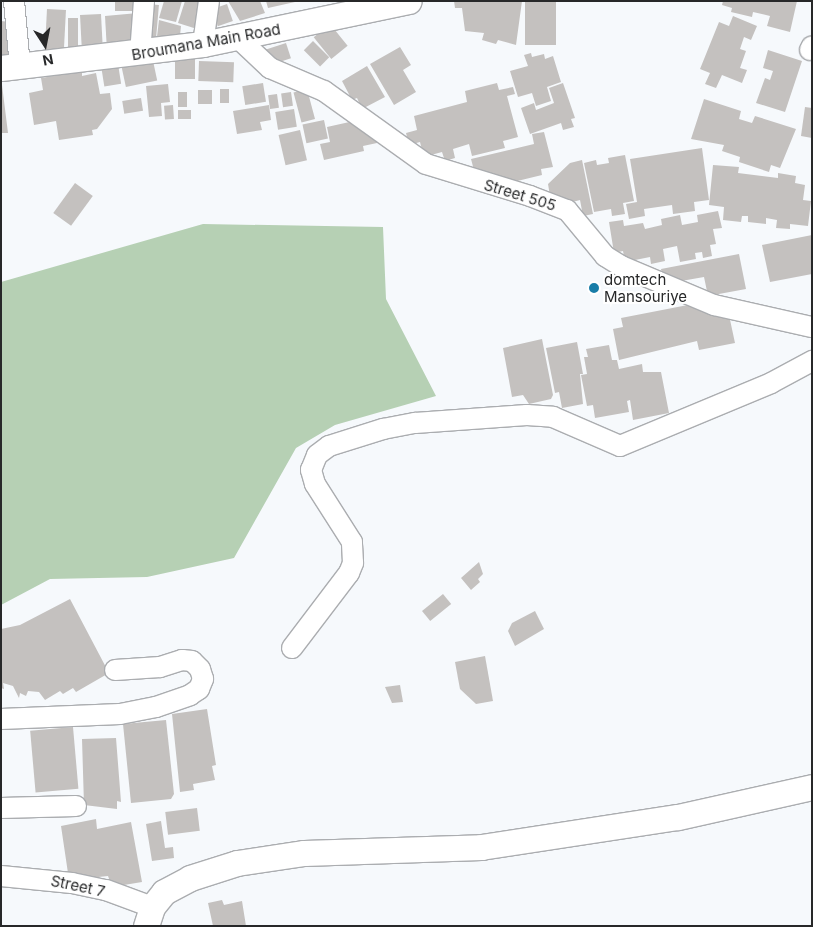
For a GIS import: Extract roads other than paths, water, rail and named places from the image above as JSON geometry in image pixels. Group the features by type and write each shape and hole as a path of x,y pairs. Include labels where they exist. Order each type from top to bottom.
{"street":[{"path":"11,67 14,1"},
{"path":"140,54 144,1"},
{"path":"203,44 208,1"},
{"name":"Broumana Main Road","path":"11,67 140,54 203,44 238,38 374,6 409,1"},
{"name":"Street 505","path":"238,38 270,68 314,85 348,105 426,164 530,196 567,210 605,256 621,266 714,305 812,328"},
{"path":"292,648 349,573 353,563 352,542 315,484 311,470 317,455 329,446 383,429 415,423 527,415 553,417 620,446 771,382 812,361"},
{"path":"1,719 129,713 190,695 199,689 203,679 200,668 192,661 182,660 160,667 115,670"},
{"path":"149,916 173,886 237,863 304,853 481,847 678,817 812,787"},
{"path":"1,808 76,806"},
{"name":"Street 7","path":"1,876 72,883 106,890 149,916"}],"place":[{"name":"domtech Mansouriye","path":"594,288"}]}
